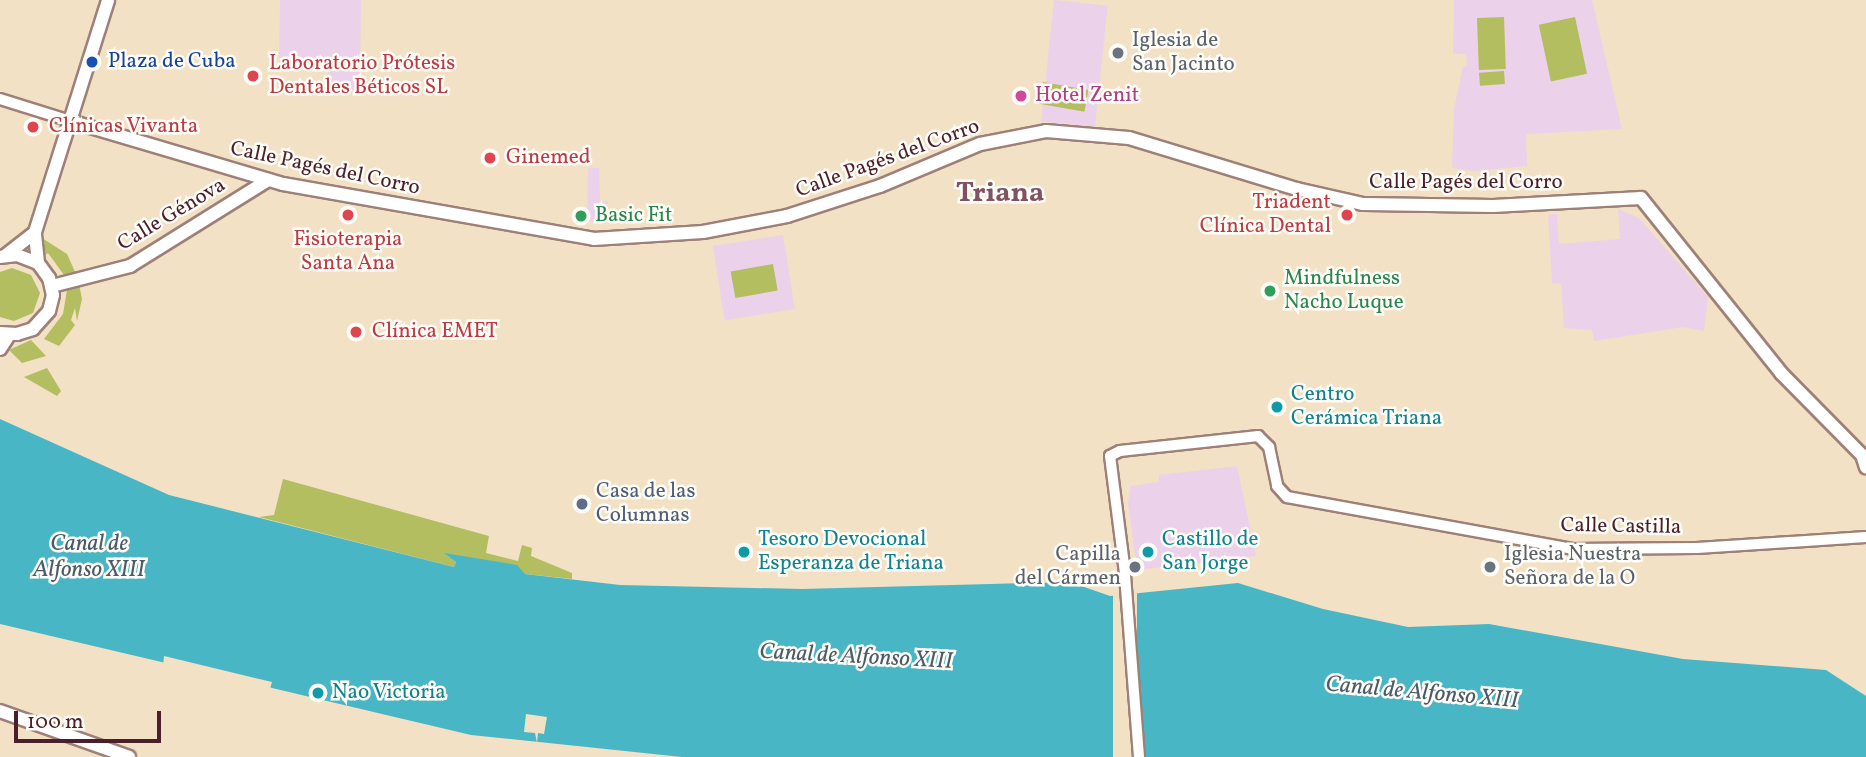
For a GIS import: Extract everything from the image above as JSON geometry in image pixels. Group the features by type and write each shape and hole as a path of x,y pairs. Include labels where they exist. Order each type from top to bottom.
{"main road":[{"path":"0,349 5,334 33,330 45,318 52,303 52,286 38,263 34,232 108,0"},
{"name":"Calle Pagés del Corro","path":"70,121 268,180 360,200 594,239 703,232 787,216 880,186 980,144 1046,131 1129,138 1297,189 1363,204 1493,206 1641,198 1781,373 1850,444 1866,467"},
{"name":"Calle Génova","path":"52,286 130,266 268,180"},
{"path":"3,256 34,232"},
{"path":"3,256 38,263"},
{"path":"0,711 130,757"}],"street":[{"path":"0,99 70,121"},
{"name":"Calle Castilla","path":"1139,757 1125,573 1110,456 1120,451 1263,438 1277,486 1294,499 1572,549 1697,548 1866,537"}],"shaded area":[{"path":"280,0 361,0 360,93 327,88 328,66 279,62"},
{"path":"1054,0 1108,6 1095,127 1041,121"},
{"path":"1454,0 1592,0 1622,129 1526,134 1527,166 1475,171 1452,168 1454,109 1463,66 1467,66 1466,54 1453,54"},
{"path":"588,168 599,168 600,201 608,201 608,222 587,222"},
{"path":"1618,209 1639,218 1708,297 1704,331 1683,327 1594,341 1592,330 1564,328 1561,283 1552,283 1548,215 1557,214 1559,244 1620,239"},
{"path":"783,235 795,309 725,320 713,246"},
{"name":"Castillo de San Jorge","path":"1237,466 1256,556 1137,570 1128,503 1131,486 1159,482 1159,475"}],"green space":[{"path":"1504,17 1506,69 1479,70 1477,18"},
{"path":"1575,17 1587,74 1551,81 1539,25"},
{"path":"1504,71 1505,84 1480,86 1479,73"},
{"path":"1043,82 1088,90 1084,112 1039,104"},
{"path":"42,238 67,254 76,274 64,275 48,253 44,256"},
{"path":"773,264 778,291 735,298 731,271"},
{"path":"12,268 31,275 40,293 33,313 14,321 0,317 0,272"},
{"path":"79,284 82,299 77,321 75,308 71,320 75,325 59,346 44,339 63,314 67,290"},
{"path":"31,340 46,356 22,363 9,350"},
{"path":"47,368 61,391 57,396 24,377"},
{"path":"283,479 489,536 486,553 518,561 522,545 532,548 531,556 572,573 572,579 525,574 446,554 456,562 454,567 259,517 274,515"}],"water":[{"name":"Canal de Alfonso XIII","path":"0,419 169,495 454,567 456,562 444,553 517,565 525,574 620,585 802,589 1070,582 1110,596 1238,583 1323,609 1408,627 1489,624 1683,659 1826,670 1866,696 1866,757 682,757 471,735 0,624"}],"pier":[{"path":"1113,592 1137,592 1137,757 1113,757"},
{"path":"164,656 272,682 270,689 163,667"},
{"path":"526,714 547,717 544,734 538,733 537,743 535,733 524,732"}],"place":[{"name":"Iglesia de San Jacinto","path":"1118,53"},
{"name":"Plaza de Cuba","path":"92,62"},
{"name":"Laboratorio Prótesis Dentales Béticos SL","path":"253,76"},
{"name":"Hotel Zenit","path":"1021,96"},
{"name":"Clínicas Vivanta","path":"33,127"},
{"name":"Ginemed","path":"490,158"},
{"name":"Fisioterapia Santa Ana","path":"348,215"},
{"name":"Triadent Clínica Dental","path":"1347,215"},
{"name":"Basic Fit","path":"581,216"},
{"name":"Mindfulness Nacho Luque","path":"1270,291"},
{"name":"Clínica EMET","path":"356,332"},
{"name":"Centro Cerámica Triana","path":"1277,407"},
{"name":"Casa de las Columnas","path":"582,504"},
{"name":"Tesoro Devocional Esperanza de Triana","path":"744,552"},
{"name":"Castillo de San Jorge","path":"1148,552"},
{"name":"Capilla del Cármen","path":"1135,567"},
{"name":"Iglesia Nuestra Señora de la O","path":"1490,567"},
{"name":"Nao Victoria","path":"318,693"}],"district":[{"name":"Triana","path":"1000,194"}]}
